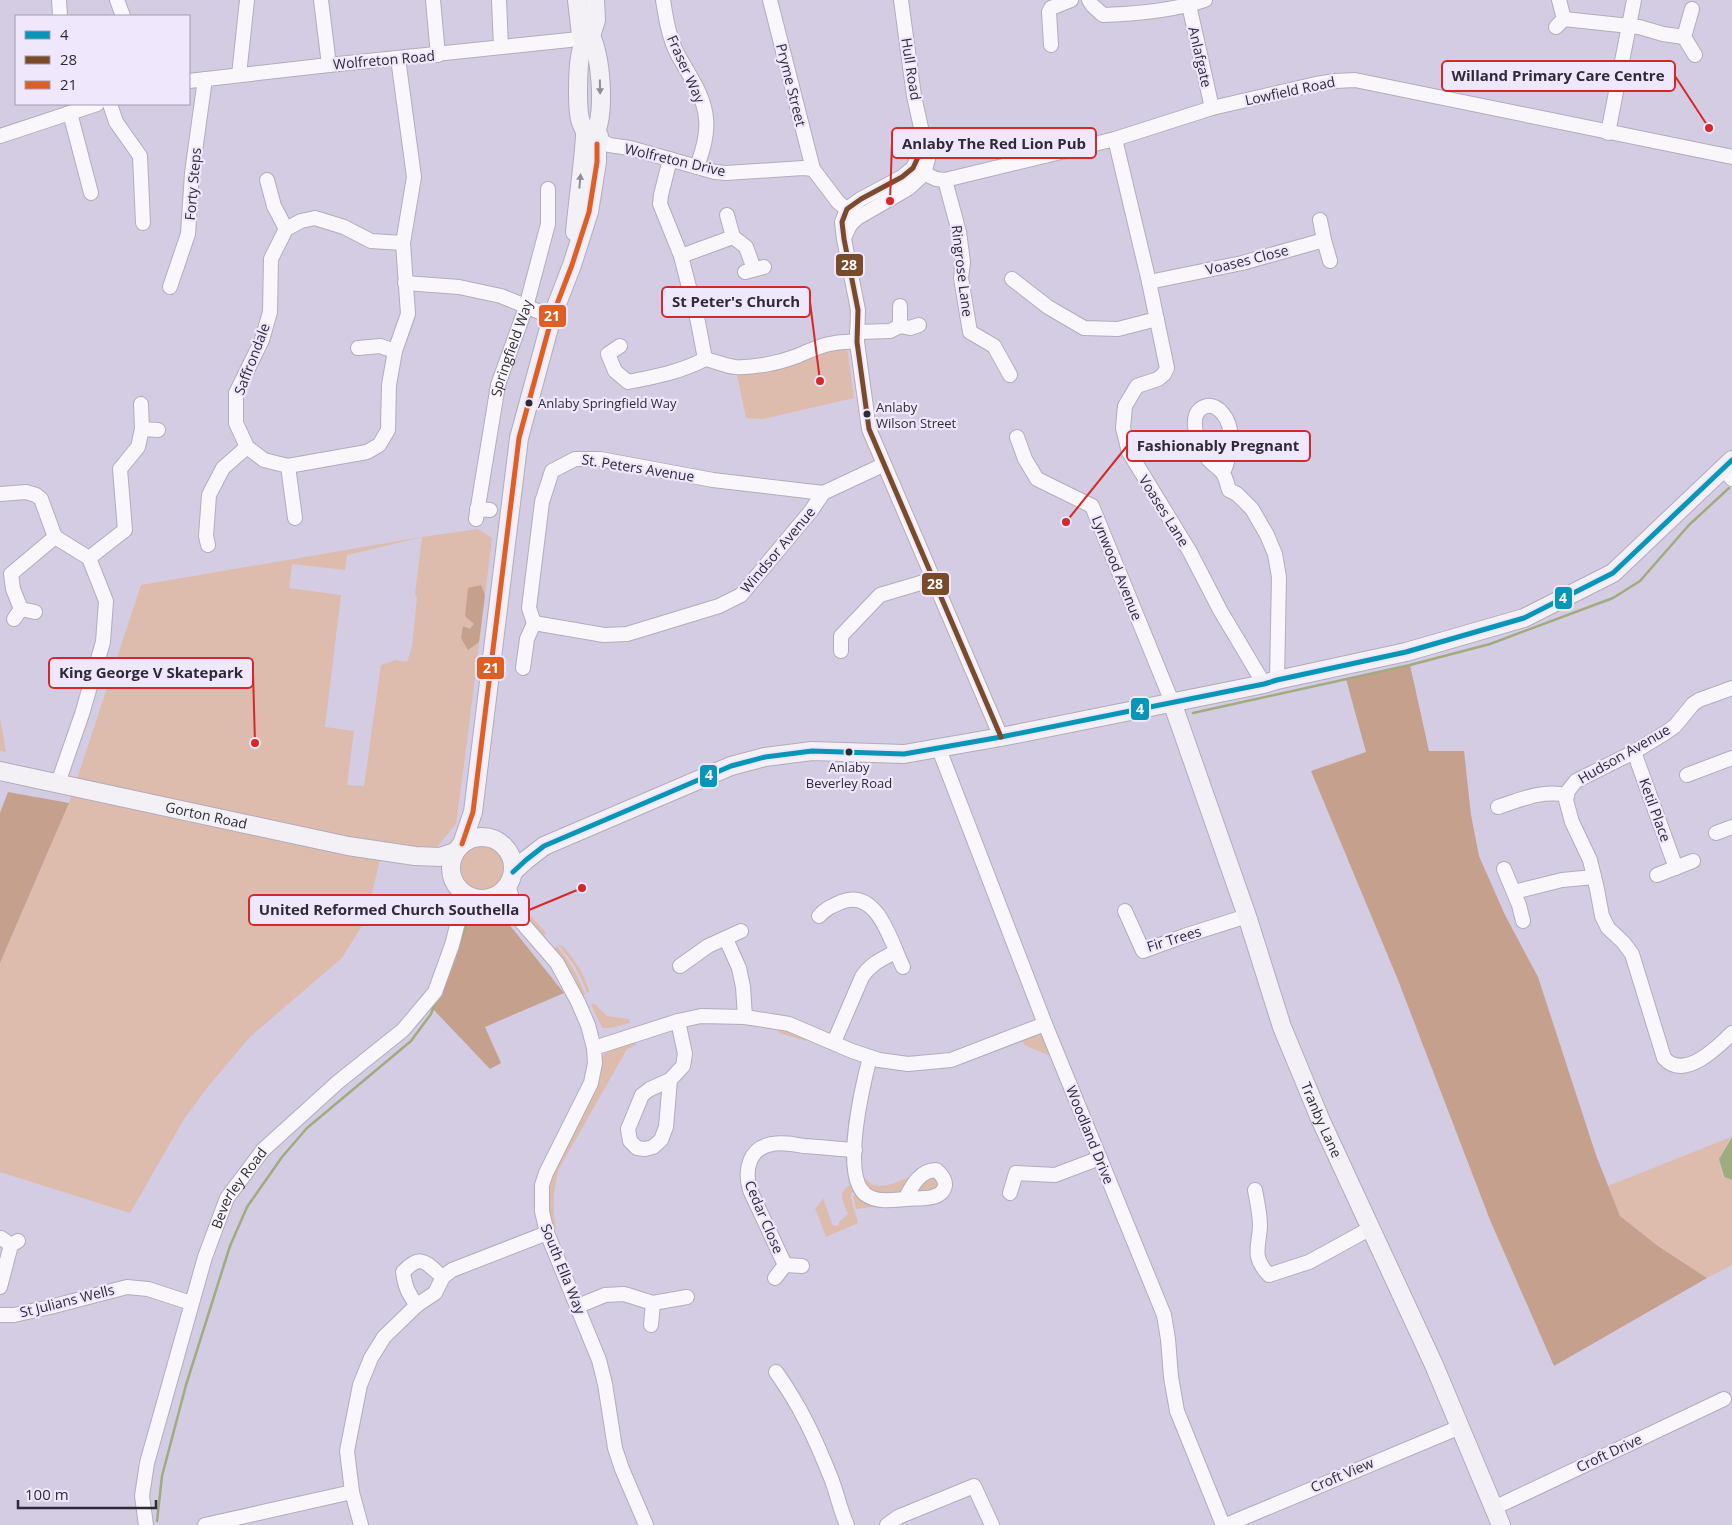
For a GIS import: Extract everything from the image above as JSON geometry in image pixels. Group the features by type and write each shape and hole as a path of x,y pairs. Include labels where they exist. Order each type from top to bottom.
{"main road":[{"name":"Springfield Way","path":"577,0 585,40"},
{"name":"Springfield Way","path":"459,848 472,812 519,438 552,317 572,265 582,158 593,138 580,120 578,93 580,54 596,20 595,0"},
{"path":"491,838 471,839 459,848 452,860 456,884 468,896 484,899 501,893 526,860 544,846 731,766 765,757 812,751 904,754 1001,737 1406,652 1524,618 1613,573 1729,469"},
{"name":"Tranby Lane","path":"1172,702 1247,916 1282,1027 1321,1121 1434,1365 1501,1525"},
{"name":"Gorton Road","path":"0,771 348,846 415,856 440,857 459,848"},
{"path":"472,812 491,838 506,848 510,856 510,879"},
{"path":"506,848 522,849 544,846"},
{"name":"Gorton Road","path":"415,856 438,868 456,884"}],"street":[{"path":"60,0 60,15"},
{"path":"117,0 122,15"},
{"path":"239,75 247,0"},
{"path":"321,0 329,65"},
{"path":"433,0 438,55"},
{"path":"499,0 501,47"},
{"name":"Fraser Way","path":"663,0 669,35 678,55 690,72 702,101 706,118 706,133 697,167"},
{"name":"Pryme Street","path":"770,0 813,169"},
{"name":"Hull Road","path":"901,0 914,96 928,159 919,171"},
{"path":"1036,7 1051,8 1071,0"},
{"path":"1089,0 1103,15 1189,5 1205,0"},
{"path":"1558,0 1560,23 1586,20 1639,27 1663,34 1684,37"},
{"path":"1608,133 1634,0"},
{"name":"Anlafgate","path":"1189,5 1212,108"},
{"path":"1051,8 1049,12 1051,45"},
{"path":"1692,9 1684,37 1695,55"},
{"name":"Wolfreton Road","path":"190,82 329,65 585,40"},
{"path":"202,540 208,495 223,468 247,448 264,460 288,466 367,452 379,445 388,430 388,386 395,351 408,314 403,243 414,177 398,58"},
{"name":"Forty Steps","path":"170,287 188,234 192,173 205,79"},
{"name":"Lowfield Road","path":"919,171 936,179 945,180 1115,139 1212,108 1326,83 1355,80 1732,157"},
{"path":"0,136 76,109 93,105"},
{"path":"110,105 116,122 140,156 143,223"},
{"path":"76,109 93,188"},
{"name":"Wolfreton Drive","path":"593,138 609,145 630,148 697,167 726,173 813,169"},
{"name":"Voases Lane","path":"1115,139 1167,368 1158,379 1138,386 1125,406 1123,428 1129,452 1190,552 1220,610 1270,682"},
{"path":"670,159 660,195 660,204 681,256 698,322 705,359"},
{"path":"813,169 838,202 852,214"},
{"path":"852,214 909,188 919,171"},
{"path":"266,178 274,206 286,229 301,221 315,218 344,227 371,241 403,243"},
{"name":"Ringrose Lane","path":"945,180 959,232 963,262 961,278 970,332 994,346 1010,375"},
{"name":"Springfield Way","path":"481,513 498,385 526,307 548,224 548,188"},
{"path":"852,214 844,239 858,310 857,337 869,429 1001,737"},
{"path":"727,215 733,237 746,247 754,269"},
{"path":"1320,220 1330,261"},
{"name":"Saffrondale","path":"247,448 236,423 236,393 262,340 270,312 271,259 286,229"},
{"path":"681,256 733,237"},
{"name":"Voases Close","path":"1149,282 1242,263 1324,240"},
{"path":"1019,280 1048,306 1084,328 1118,329 1157,319"},
{"path":"405,283 459,286 501,296 552,317"},
{"path":"900,306 900,326"},
{"path":"620,346 608,354 615,371 628,382 660,376 705,359 734,367 746,367 797,356 806,351 842,340 890,331 900,326 910,328 919,326"},
{"path":"358,348 380,346 395,351"},
{"path":"89,558 126,530 115,468 138,447 142,429 141,404"},
{"path":"142,429 158,430"},
{"name":"Lynwood Avenue","path":"1018,437 1024,459 1037,479 1092,506 1172,702"},
{"name":"St. Peters Avenue","path":"534,624 528,608 542,502 552,471 575,458 600,459 713,480 823,493"},
{"name":"Windsor Avenue","path":"534,624 604,635 627,634 719,606 741,595 811,511 823,493 883,465"},
{"path":"288,466 294,520"},
{"path":"1223,473 1229,490 1237,494 1252,509 1267,535 1275,554 1279,576 1270,682"},
{"path":"0,494 26,492 36,495 41,499 46,507 55,537 89,558 106,601 103,642 82,714 58,783"},
{"path":"23,613 13,589 11,574 55,537"},
{"path":"841,653 842,636 880,595 934,579"},
{"path":"523,668 527,639 534,624"},
{"name":"Hudson Avenue","path":"1732,688 1699,700 1665,734 1576,781 1568,791 1566,800 1572,822 1587,852 1604,922 1632,954 1662,1055 1666,1061 1676,1065 1685,1065 1698,1061 1715,1050 1732,1033"},
{"name":"Woodland Drive","path":"939,748 1046,1024 1164,1315 1177,1411 1224,1525"},
{"name":"Ketil Place","path":"1634,752 1676,868"},
{"path":"1687,775 1732,758"},
{"path":"1498,808 1533,795 1550,793 1567,795"},
{"path":"1716,833 1732,827"},
{"path":"1657,875 1693,861"},
{"path":"1504,869 1523,921"},
{"path":"1514,892 1562,880 1594,877"},
{"name":"South Ella Way","path":"510,879 518,918"},
{"name":"Beverley Road","path":"146,1525 142,1496 147,1463 205,1257 226,1198 263,1150 338,1082 403,1030 435,992 452,946 458,922 456,884"},
{"name":"South Ella Way","path":"484,899 518,918 557,963 570,985 588,1025 594,1048 595,1068 591,1083 546,1173 542,1185 542,1211 547,1232 578,1306 602,1371 615,1448 646,1525"},
{"name":"Beverley Road","path":"458,922 484,899"},
{"path":"821,909 849,899 861,900 872,907 887,929 902,967"},
{"name":"Fir Trees","path":"1125,911 1143,951 1247,916"},
{"path":"680,966 708,946 742,931"},
{"path":"726,939 739,968 743,987 745,1017"},
{"path":"834,1042 862,977 872,964 895,952"},
{"path":"594,1048 678,1021 700,1016 745,1017 790,1024 852,1051 870,1057 908,1064 951,1060 1046,1024"},
{"path":"670,1080 666,1127 661,1140 653,1147 645,1150 637,1148 630,1141 628,1129 642,1095 650,1089 670,1080 683,1066 685,1054 678,1021"},
{"path":"870,1057 861,1094 854,1161 856,1179 866,1194 885,1201 906,1199"},
{"name":"Cedar Close","path":"785,1265 746,1179 747,1167 751,1158 758,1150 767,1145 780,1143 855,1150"},
{"path":"1010,1193 1016,1173 1055,1175 1100,1158"},
{"path":"1256,1190 1260,1226 1256,1246 1259,1265 1269,1275 1309,1262 1371,1228"},
{"path":"361,1525 352,1492 347,1451 360,1385 371,1358 384,1337 417,1305 435,1293 443,1277 452,1270 547,1232"},
{"path":"0,1287 10,1241"},
{"path":"417,1305 405,1286 403,1272 412,1262 419,1261 430,1265 443,1277"},
{"name":"Cedar Close","path":"785,1265 802,1266"},
{"name":"Cedar Close","path":"775,1278 785,1265"},
{"name":"St Julians Wells","path":"0,1315 14,1315 50,1307 127,1286 148,1289 192,1303"},
{"path":"578,1306 605,1295 624,1294 653,1304 692,1297"},
{"path":"651,1326 653,1304"},
{"path":"776,1372 796,1400 808,1423 832,1480 847,1525"},
{"name":"Croft Drive","path":"1494,1508 1724,1399"},
{"name":"Croft View","path":"1224,1525 1460,1427"},
{"path":"887,1525 907,1513 974,1486 992,1525"},
{"path":"205,1525 352,1492"}],"shaded area":[{"path":"842,346 847,349 854,398 763,419 746,418 736,370"},
{"path":"478,529 492,538 456,824 432,853 384,842 366,919 342,958 251,1036 210,1084 184,1119 130,1213 0,1172 0,963 69,803 141,585 422,537","holes":["422,537 415,594 417,598 412,647 407,662 396,660 381,665 364,786 347,785 354,731 325,727 341,595 289,588 292,564 345,570 347,555"]},
{"path":"481,585 485,595 479,642 468,650 461,638 463,626 470,629 474,624 465,616 468,588"},
{"path":"1410,665 1429,751 1464,751 1471,815 1479,856 1505,915 1538,977 1596,1155 1620,1216 1658,1246 1707,1278 1554,1366 1490,1220 1398,980 1311,771 1366,752 1346,679"},
{"path":"0,718 6,752 0,751"},
{"path":"8,792 69,803 0,963 0,813"},
{"path":"481,843 499,850 506,868 499,886 481,893 463,886 456,868 463,850"},
{"path":"521,905 547,934 542,936 517,908"},
{"path":"504,918 564,993 485,1027 501,1063 490,1069 432,1008 440,997 462,929 484,920"},
{"path":"558,945 563,946 579,967 587,984 589,991 587,993 576,968"},
{"path":"557,946 580,981 585,994 583,995 580,991 575,979 556,953 555,948"},
{"path":"591,1004 595,1004 607,1016 629,1019 630,1023 611,1028 602,1028"},
{"path":"780,1027 807,1036 806,1041 779,1033"},
{"path":"1039,1034 1045,1037 1051,1053 1048,1055 1024,1045 1023,1039"},
{"path":"635,1040 636,1045 627,1049 559,1169 554,1199 556,1229 548,1226 545,1184 599,1062 610,1050"},
{"path":"1731,1137 1719,1159 1723,1177 1732,1180 1732,1265 1707,1278 1658,1246 1620,1216 1608,1186"},
{"path":"1732,1137 1732,1180 1724,1177 1719,1159"},
{"path":"861,1170 865,1179 871,1184 878,1186 895,1183 919,1172 903,1194 879,1196 860,1182"},
{"path":"931,1174 942,1179 937,1191 916,1193 916,1187"},
{"path":"854,1183 857,1188 851,1194 851,1198 858,1223 826,1237 815,1208 823,1198 833,1226 839,1225 839,1222 848,1214 842,1196 843,1193 848,1186"},
{"path":"858,1190 874,1203 873,1207 856,1209 853,1196"}],"waterway":[{"path":"1193,713 1410,665 1490,644 1613,598 1640,581 1689,525 1729,488"},
{"path":"459,944 468,922 479,909"},
{"path":"157,1521 162,1476 186,1385 230,1246 247,1207 282,1157 307,1128 411,1041 431,1014 437,998"}],"transit line":[{"name":"28","path":"923,139 913,168 902,177 861,199 847,209 842,222 858,310 857,342 869,429 1001,737"},
{"name":"21","path":"462,844 473,812 519,438 552,317 572,265 589,212 597,162 597,144"},
{"name":"4","path":"513,872 544,846 731,766 765,757 812,751 904,754 1001,737 1264,684 1406,652 1524,618 1613,573 1732,460"}],"place":[{"name":"Willand Primary Care Centre","path":"1709,128"},
{"name":"Anlaby The Red Lion Pub","path":"890,201"},
{"name":"St Peter's Church","path":"820,381"},
{"name":"Anlaby Springfield Way","path":"529,403"},
{"name":"Anlaby Wilson Street","path":"867,414"},
{"name":"Fashionably Pregnant","path":"1066,522"},
{"name":"King George V Skatepark","path":"255,743"},
{"name":"Anlaby Beverley Road","path":"849,752"},
{"name":"United Reformed Church Southella","path":"582,888"}]}
